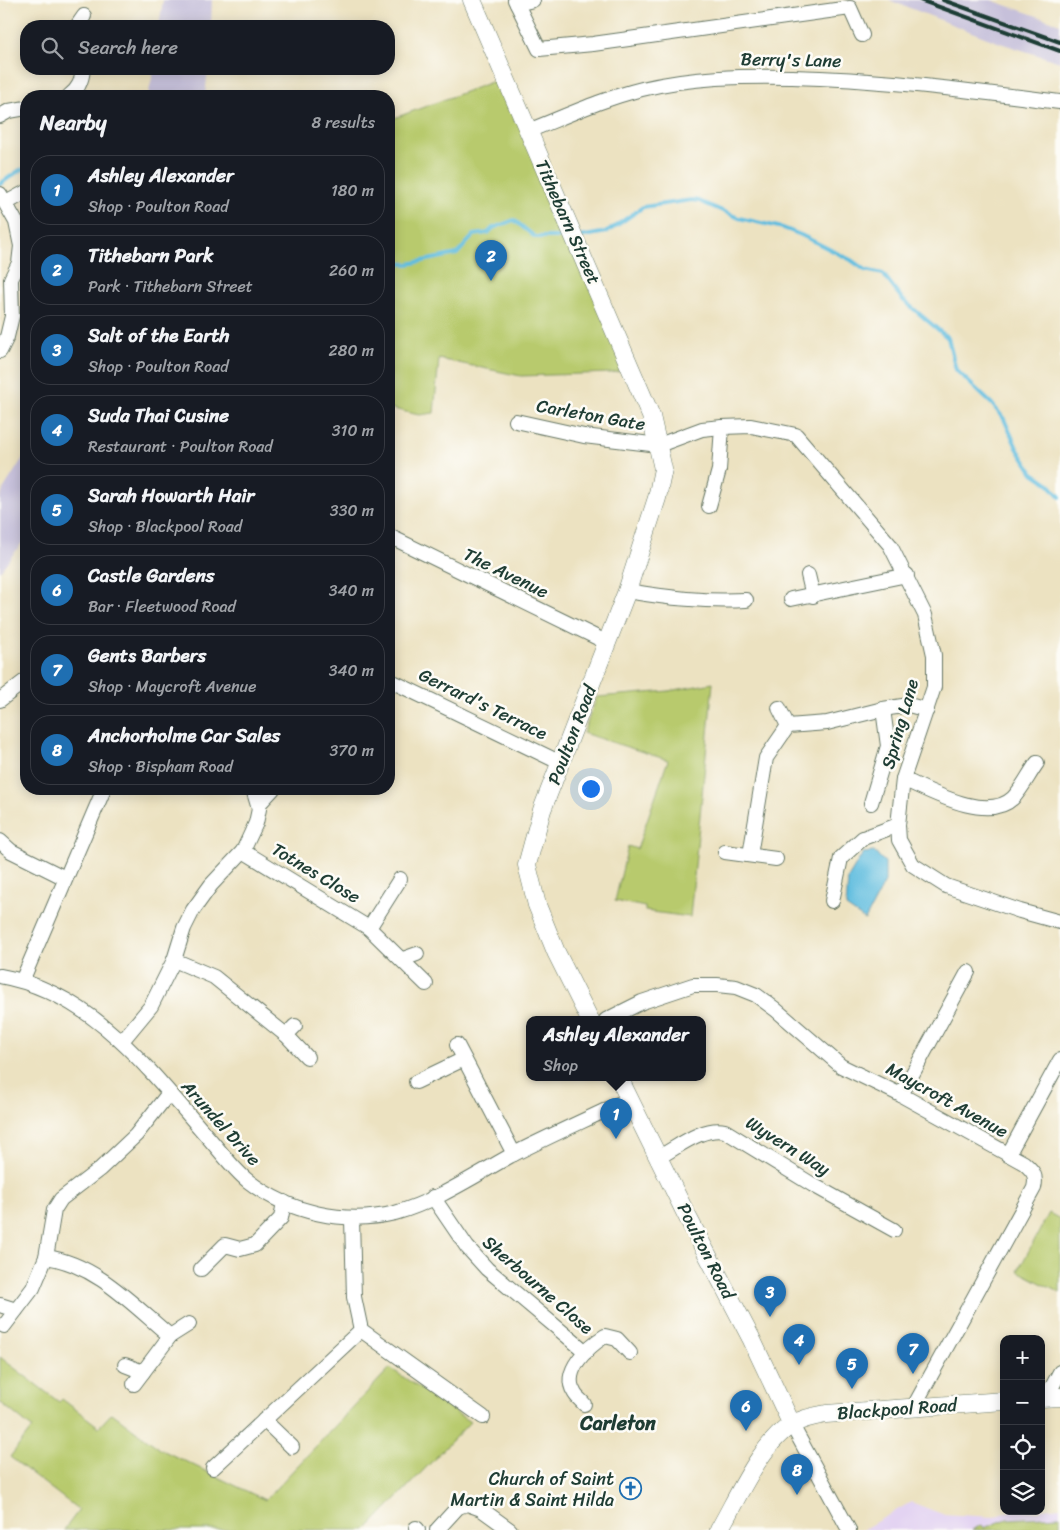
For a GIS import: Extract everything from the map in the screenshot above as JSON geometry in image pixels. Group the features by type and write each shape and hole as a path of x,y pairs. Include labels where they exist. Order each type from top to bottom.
{"main road":[{"name":"Tithebarn Street","path":"472,0 651,416 659,445"},
{"name":"Poulton Road","path":"588,1016 556,952 537,905 528,875 528,857 539,819 627,591 662,477 659,445"},
{"name":"Poulton Road","path":"620,1081 751,1338 792,1425"},
{"name":"Blackpool Road","path":"792,1425 826,1414 1000,1401"},
{"path":"718,1530 762,1456 783,1432 792,1425"}],"street":[{"path":"533,0 516,2 539,49 593,44 850,8 862,35"},
{"path":"77,90 82,75"},
{"name":"Berry's Lane","path":"528,131 573,111 642,89 688,80 761,76 915,84 1060,102"},
{"path":"0,116 9,111 20,109"},
{"path":"20,194 3,198 16,222 20,241"},
{"path":"0,352 7,337 12,316 11,279 19,264 20,255"},
{"name":"Carleton Gate","path":"516,421 584,436 659,445"},
{"name":"Spring Lane","path":"659,445 702,429 751,426 796,435 890,545 907,575 925,615 934,655 934,687 903,780 898,825 899,840 913,865 946,886 1020,912 1060,922"},
{"path":"709,506 718,470 722,428"},
{"name":"The Avenue","path":"395,539 608,643"},
{"path":"808,575 813,596"},
{"path":"791,600 907,575"},
{"path":"627,591 707,602 746,600"},
{"path":"2,693 20,683"},
{"name":"Gerrard's Terrace","path":"395,683 561,763"},
{"path":"788,726 827,723 883,709 909,705 927,710"},
{"path":"779,708 788,726"},
{"path":"871,803 888,746 883,709"},
{"path":"750,854 766,758 788,726"},
{"path":"903,780 974,807 993,807 1012,799 1037,763"},
{"path":"22,981 101,795"},
{"path":"122,1041 152,1006 174,960 184,928 193,910 211,884 243,851 256,822 259,804 255,795"},
{"path":"259,804 267,795"},
{"path":"832,901 842,858 863,838 898,825"},
{"path":"0,841 11,851 65,878"},
{"name":"Totnes Close","path":"243,851 369,928 426,984"},
{"path":"724,852 776,859"},
{"name":"Totnes Close","path":"369,928 400,879"},
{"path":"403,960 417,954"},
{"path":"174,960 214,977 290,1031 307,1056"},
{"path":"901,1095 968,972"},
{"name":"Arundel Drive","path":"0,976 22,981 62,997 91,1016 122,1041 247,1181 284,1202 307,1211 352,1219 397,1212 433,1197 514,1154 629,1099"},
{"name":"Maycroft Avenue","path":"614,1016 642,1002 692,985 736,987 756,995 775,1009 841,1066 901,1095 1033,1170 1036,1178 1034,1188 913,1408"},
{"path":"457,1045 514,1154"},
{"path":"416,1082 464,1059"},
{"path":"1008,1155 1060,1060"},
{"path":"4,1326 32,1288 46,1257 54,1210 61,1199 100,1169 136,1135 169,1093"},
{"name":"Wyvern Way","path":"659,1157 704,1132 717,1129 725,1131 813,1185 894,1230"},
{"name":"Sherbourne Close","path":"433,1197 467,1247 487,1269 586,1352"},
{"path":"201,1269 225,1245 240,1249 255,1245 280,1218 284,1202"},
{"path":"352,1219 354,1297 361,1330 483,1417"},
{"path":"46,1257 74,1263 108,1284 170,1336"},
{"path":"0,1305 16,1310"},
{"path":"134,1384 170,1336 189,1324"},
{"path":"212,1468 361,1330"},
{"path":"584,1404 574,1393 570,1378 573,1370 586,1352 606,1336 618,1339 630,1353"},
{"path":"125,1365 143,1372"},
{"path":"1049,1398 1060,1372"},
{"path":"264,1420 292,1447"},
{"path":"792,1425 850,1530"},
{"path":"437,1530 458,1507 467,1504 481,1509 510,1530"}],"shaded area":[{"path":"163,0 212,0 211,20 160,20"},
{"path":"889,0 991,0 1060,24 1060,62 1000,43"},
{"path":"153,75 207,75 206,90 149,90"},
{"path":"20,463 20,546 0,571 0,498"},
{"path":"911,1502 942,1514 994,1517 1000,1515 1045,1515 1045,1509 1060,1507 1060,1530 862,1530"}],"green space":[{"path":"505,77 632,369 611,373 521,376 439,359 434,413 419,415 395,409 395,118"},
{"path":"713,683 690,917 645,911 645,907 615,901 628,846 637,849 668,760 583,733 597,697 669,691"},
{"path":"1049,1213 1060,1219 1060,1293 1018,1271"},
{"path":"0,1357 59,1402 62,1399 99,1427 112,1413 160,1449 265,1500 390,1368 470,1422 366,1530 64,1530 79,1510 10,1457 32,1428 0,1402"},
{"path":"1060,1516 1060,1530 972,1530 982,1525 984,1528 1007,1519"}],"water":[{"path":"874,852 885,862 885,882 865,920 846,907 848,878 863,853"}],"waterway":[{"path":"0,184 20,170"},
{"path":"579,237 607,232 643,207 692,200 699,201 739,218 783,228 851,260 865,270 883,274 903,300 948,338 956,370 992,404 1004,419 1017,448 1033,473 1048,483 1060,497"},
{"path":"395,263 408,264 457,254 474,235 488,233 493,228 514,220 535,237 569,237"}],"railway":[{"path":"920,0 1060,51"},
{"path":"943,0 1060,42"}],"place":[{"name":"Tithebarn Park","path":"491,281"},
{"name":"Ashley Alexander","path":"616,1139"},
{"name":"Salt of the Earth","path":"770,1317"},
{"name":"Suda Thai Cusine","path":"799,1365"},
{"name":"Gents Barbers","path":"913,1374"},
{"name":"Sarah Howarth Hair","path":"852,1389"},
{"name":"Castle Gardens","path":"746,1431"},
{"name":"Church of Saint Martin & Saint Hilda","path":"630,1489"},
{"name":"Anchorholme Car Sales","path":"797,1495"}],"district":[{"name":"Carleton","path":"618,1423"}]}
